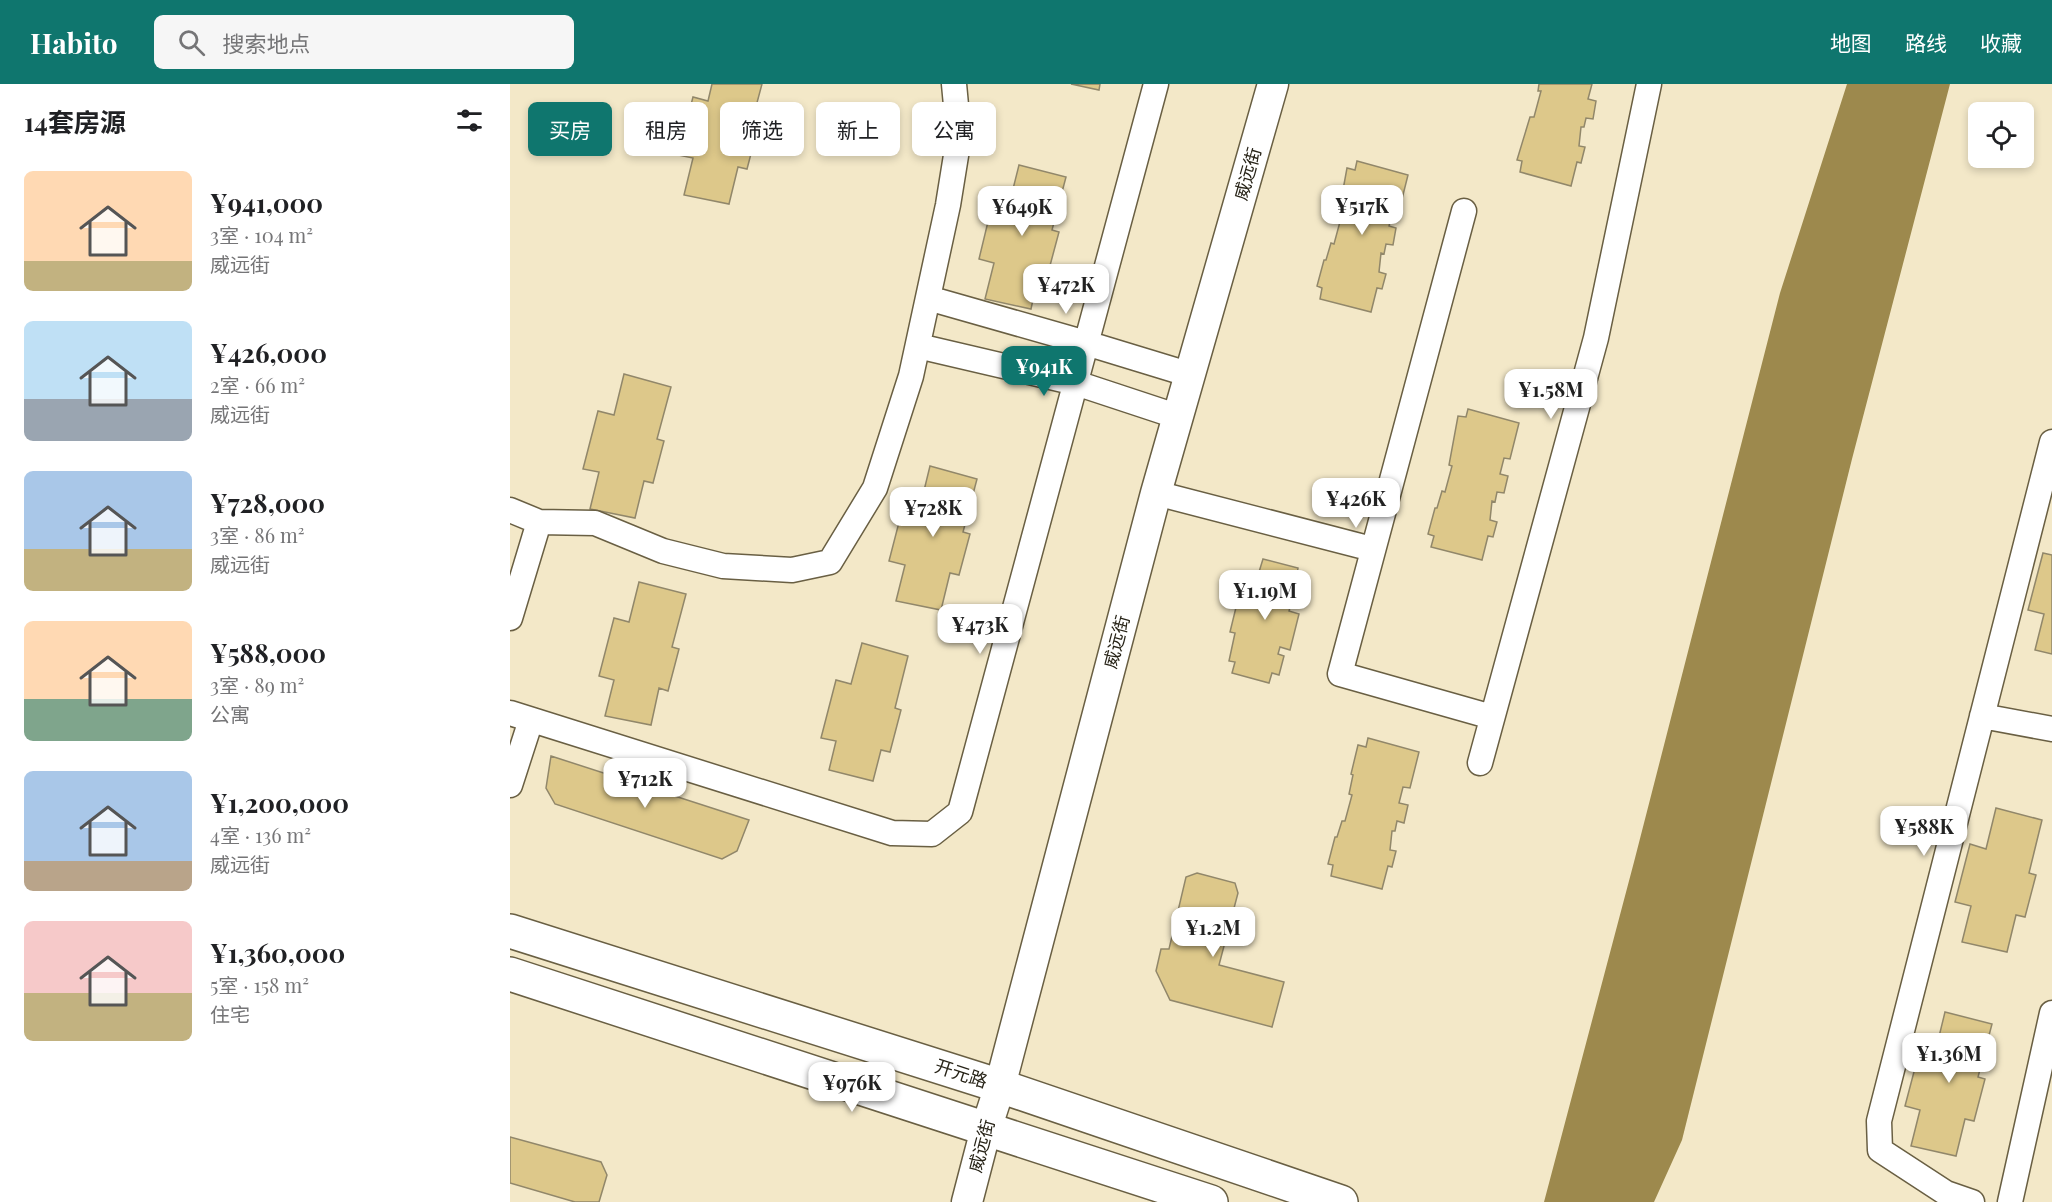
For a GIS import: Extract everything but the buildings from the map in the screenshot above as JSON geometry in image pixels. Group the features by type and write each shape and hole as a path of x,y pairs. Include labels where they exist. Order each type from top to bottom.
{"main road":[{"name":"开元路","path":"510,931 1000,1086 1341,1202"},
{"path":"510,974 1211,1202"}],"street":[{"path":"510,510 539,522 595,523 663,551 723,566 792,570 830,562 875,488 911,376 948,205 959,137 954,84"},
{"path":"510,785 520,717 892,833 932,834 960,812 1156,84"},
{"name":"威远街","path":"967,1202 1000,1086 1156,493 1274,84"},
{"path":"1480,763 1596,338 1649,84"},
{"path":"1464,211 1340,674 1492,717"},
{"path":"928,298 1191,375"},
{"path":"918,346 1076,383 1179,417"},
{"path":"1972,1202 1946,1192 1880,1150 1879,1120 2052,442"},
{"path":"1156,493 1372,549"},
{"path":"510,618 539,522"},
{"path":"1982,716 2052,729"},
{"path":"2010,1202 2052,1013"}],"shaded area":[{"path":"1847,84 1950,84 1852,459 1682,1140 1654,1202 1544,1202 1780,293"}]}
